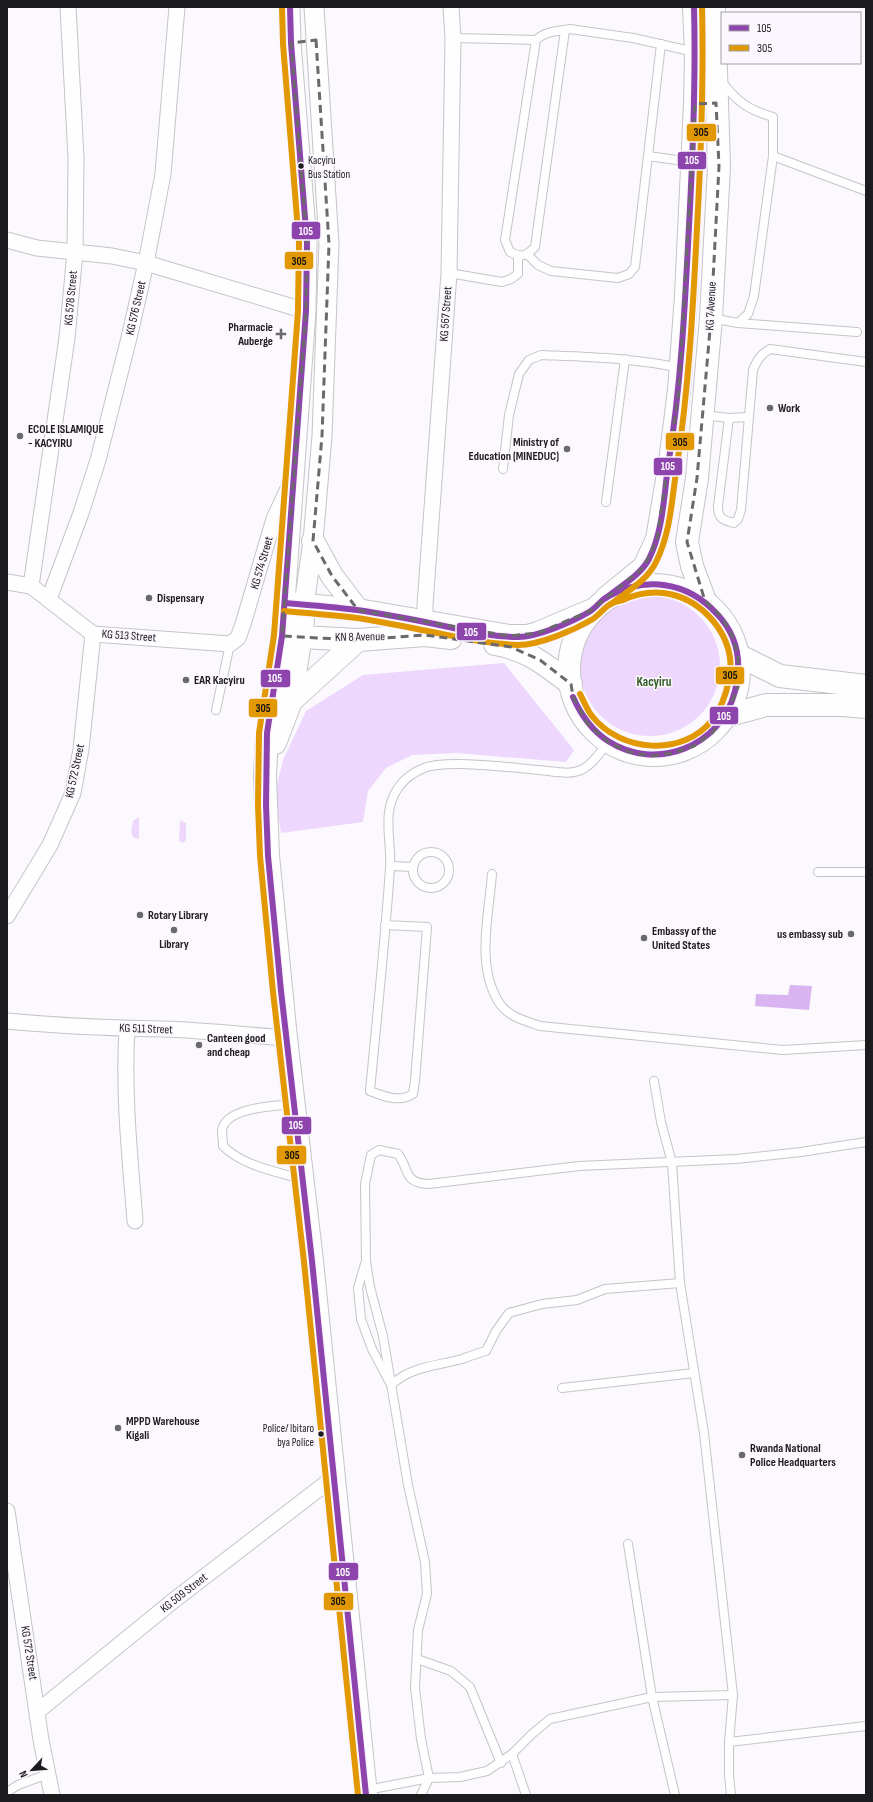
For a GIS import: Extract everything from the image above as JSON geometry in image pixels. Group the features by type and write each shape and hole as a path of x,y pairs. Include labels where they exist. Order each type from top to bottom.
{"main road":[{"name":"KG 7 Avenue","path":"694,7 696,52 719,166 711,318 703,415 687,542 692,566 705,601"},
{"name":"KG 7 Avenue","path":"598,605 644,567 656,539 670,462 680,368 686,296 692,162 706,103 715,73 714,7"},
{"path":"312,541 332,576 358,610"},
{"path":"266,777 277,739 291,702 292,636 295,604 358,610 425,628 527,636 598,605 638,585 658,582 673,585 705,601 721,616 732,635 738,655 738,686 733,703 726,716 712,733 694,746 673,753 651,756 629,752 608,742 586,723 572,697 568,667 574,637 598,605"},
{"name":"KN 8 Avenue","path":"292,636 358,640 425,628 524,651 540,660 571,684"},
{"path":"292,636 267,733 266,777 268,856 366,1793"},
{"path":"291,702 358,640"},
{"path":"738,655 780,676 866,686"},
{"path":"726,716 766,705 842,705 866,707"}],"street":[{"name":"KG 578 Street","path":"31,586 67,338 75,252 76,158 68,7"},
{"name":"KG 576 Street","path":"49,599 81,513 98,460 129,338 146,263 163,174 177,7"},
{"name":"KG 574 Street","path":"290,7 291,43 307,243 306,311 295,472 295,604"},
{"path":"295,604 312,541 322,436 330,244 314,7"},
{"name":"KG 567 Street","path":"425,628 425,605 449,273 453,38 451,7"},
{"path":"291,43 316,40"},
{"path":"7,240 37,248 112,256 146,263 306,311"},
{"path":"307,243 330,244"},
{"name":"KG 574 Street","path":"225,644 238,638 253,593 274,519 295,472"},
{"name":"KG 513 Street","path":"7,582 31,586 93,634 140,636 225,644"},
{"name":"KG 572 Street","path":"7,916 50,845 73,793 81,749 93,634"},
{"name":"KG 511 Street","path":"7,1021 127,1029 162,1029 228,1033 286,1038"},
{"path":"127,1029 125,1066 126,1111 135,1221"},
{"name":"KG 509 Street","path":"38,1711 173,1601 333,1478"},
{"name":"KG 572 Street","path":"7,1511 52,1795"}],"lane":[{"path":"536,40 505,240 510,252 518,256 528,255 536,247 565,30"},
{"path":"453,38 536,40 546,33 565,30 582,30 661,44 696,52"},
{"path":"528,255 538,265 551,271 618,278 628,274 635,267 661,44"},
{"path":"715,73 738,101 753,111 773,117 773,156 754,296 748,314 738,323"},
{"path":"648,156 692,162"},
{"path":"773,156 866,191"},
{"path":"449,273 502,282 511,279 518,274 518,256"},
{"path":"711,318 738,323 857,332"},
{"path":"729,418 718,515 723,521 734,523 738,519 741,510 753,370 758,359 770,349 866,362"},
{"path":"503,469 509,415 519,374 529,360 541,355 625,359 680,368"},
{"path":"606,502 625,359"},
{"path":"703,415 729,418 749,417"},
{"path":"216,710 225,644"},
{"path":"385,925 427,927 415,1081 413,1094 407,1098 394,1098 370,1091 385,925 391,866 388,835 389,808 398,788 408,777 425,768 441,765 486,766 567,773 583,769 608,742"},
{"path":"433,851 444,856 448,861 449,873 447,879 438,887 426,887 416,881 413,867 417,858 421,854 433,851"},
{"path":"391,866 413,867"},
{"path":"818,872 866,872"},
{"path":"492,874 485,953 490,984 501,1005 518,1019 540,1026 783,1050 866,1045"},
{"path":"654,1081 672,1163 680,1283 704,1433 733,1694 729,1742 729,1775 731,1795"},
{"path":"293,1104 241,1112 231,1117 222,1129 223,1146 231,1155 242,1160 302,1180"},
{"path":"420,1795 429,1778 421,1739 416,1696 418,1630 427,1594 426,1562 408,1485 383,1336 370,1287 366,1261 365,1184 371,1155 379,1150 398,1154 404,1161 407,1174 412,1180 418,1183 429,1184 579,1166 672,1163 743,1158 801,1152 866,1142"},
{"path":"366,1261 358,1288 361,1319 372,1349 391,1385"},
{"path":"391,1385 400,1377 416,1369 463,1358 486,1350 496,1330 509,1313 542,1304 577,1300 605,1289 680,1283"},
{"path":"562,1388 694,1372"},
{"path":"628,1544 652,1697 675,1795"},
{"path":"417,1659 451,1671 470,1687 501,1763"},
{"path":"366,1793 429,1778 460,1777 487,1771 501,1763 512,1754 550,1719 652,1697 733,1694"},
{"path":"729,1742 866,1726"},
{"path":"512,1754 526,1795"},
{"path":"7,1792 18,1785 48,1774"}],"highlighted area":[{"path":"316,40 329,244 322,436 313,541 332,576 358,610 509,636 538,633 590,611 644,567 657,539 679,390 695,104 716,103 719,166 711,318 697,478 687,542 705,601 721,616 732,635 738,655 738,687 726,716 712,733 694,746 673,753 651,756 629,752 608,742 587,723 573,697 571,684 540,660 511,647 425,635 358,640 282,636 306,311 307,243 291,43"}],"shaded area":[{"path":"650,596 670,599 683,604 704,622 712,633 717,646 720,666 717,686 712,699 694,720 683,728 670,733 650,736 630,733 617,728 596,710 588,699 583,686 580,666 583,646 588,633 606,612 617,604 630,599"},
{"path":"504,663 574,750 566,762 456,753 412,755 386,768 368,791 363,822 281,833 275,792 283,760 306,711 363,675"},
{"path":"139,818 139,839 134,838 131,833 133,821"},
{"path":"180,820 186,823 186,840 183,843 179,841"},
{"path":"790,985 812,986 809,1010 755,1006 756,994 788,995"}],"transit line":[{"name":"305","path":"282,7 283,44 299,243 298,311 274,635 259,733 258,805 260,856 273,992 304,1262 358,1795"},
{"name":"105","path":"290,7 291,43 307,243 306,311 282,636 267,733 266,805 268,856 281,991 312,1261 366,1795"},
{"name":"105","path":"606,598 635,576 649,559 654,548 662,513 676,406 684,316 693,144 695,62 694,7"},
{"name":"305","path":"611,604 642,580 652,569 665,539 670,514 685,406 692,317 701,146 703,62 702,7"},
{"name":"105","path":"285,603 357,610 481,634 518,637 545,632 574,620 594,609 607,597 621,590 651,584 665,585 692,594 705,603 724,622 734,641 738,660 737,681 735,691 727,710 716,727 701,740 684,749 666,754 646,754 627,750 608,741 596,732 579,710 573,697"},
{"name":"305","path":"284,611 357,618 480,641 518,645 546,640 576,628 593,619 614,602 635,595 660,593 672,594 683,598 705,612 719,628 726,642 731,664 729,680 721,705 713,719 700,732 685,740 669,745 652,746 635,743 618,737 604,728 592,716 580,694"}],"place":[{"name":"Kacyiru Bus Station","path":"301,166"},
{"name":"Pharmacie Auberge","path":"281,334"},
{"name":"Work","path":"770,408"},
{"name":"ECOLE ISLAMIQUE - KACYIRU","path":"20,436"},
{"name":"Ministry of Education (MINEDUC)","path":"567,449"},
{"name":"Dispensary","path":"149,598"},
{"name":"EAR Kacyiru","path":"186,680"},
{"name":"Rotary Library","path":"140,915"},
{"name":"Library","path":"174,930"},
{"name":"us embassy sub","path":"851,934"},
{"name":"Embassy of the United States","path":"644,938"},
{"name":"Canteen good and cheap","path":"199,1045"},
{"name":"MPPD Warehouse Kigali","path":"118,1428"},
{"name":"Police/ Ibitaro bya Police","path":"321,1434"},
{"name":"Rwanda National Police Headquarters","path":"742,1455"}],"district":[{"name":"Kacyiru","path":"654,682"}]}
